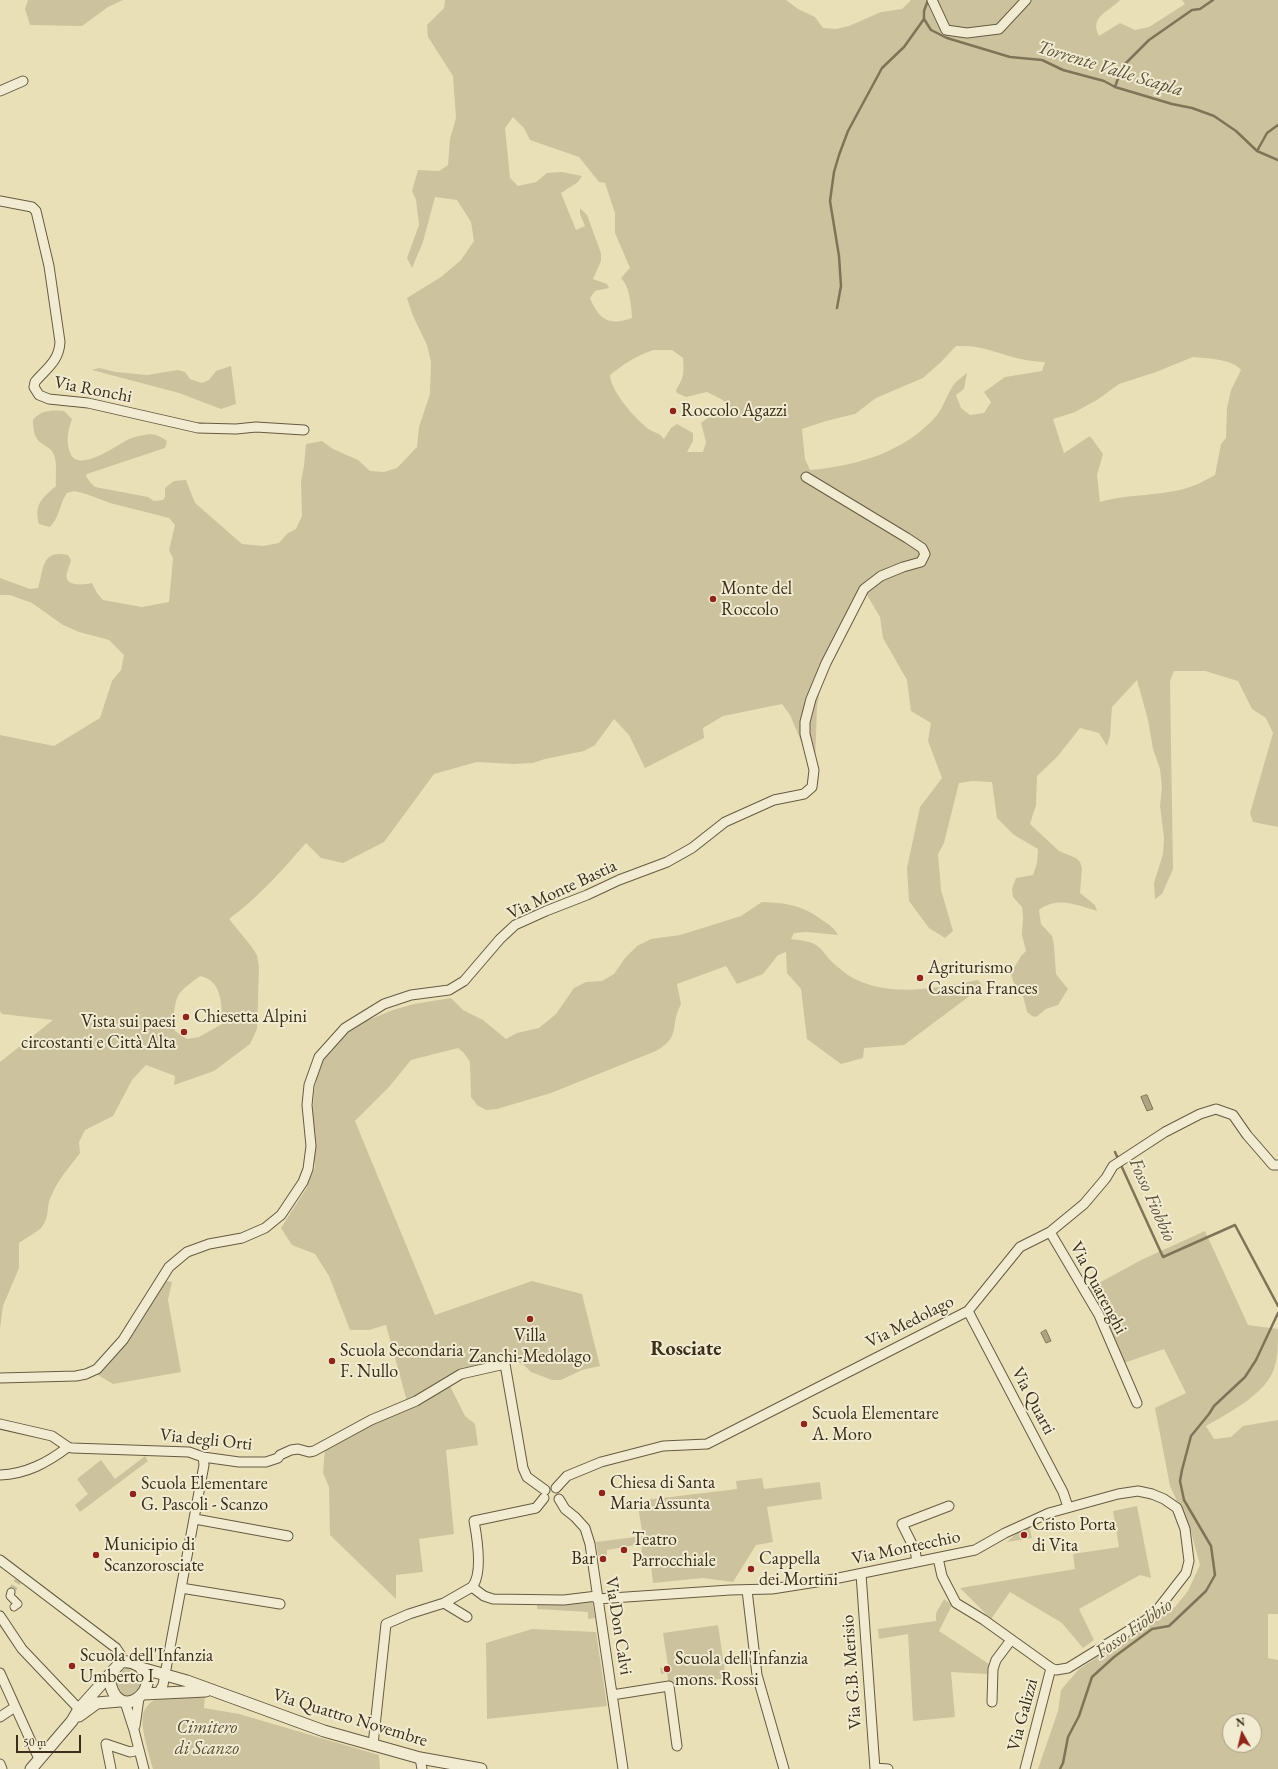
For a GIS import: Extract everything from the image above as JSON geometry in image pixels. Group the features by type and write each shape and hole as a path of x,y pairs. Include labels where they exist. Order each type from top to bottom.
{"street":[{"path":"932,0 946,30 967,32 999,29 1026,0"},
{"path":"0,91 24,82"},
{"name":"Via Ronchi","path":"0,201 32,207 36,211 44,243 59,327 60,353 35,382 34,387 39,395 49,399 88,403 198,428 236,429 256,426 304,430"},
{"name":"Via Monte Bastia","path":"0,1378 76,1376 86,1374 97,1369 123,1340 169,1267 187,1252 209,1244 242,1238 265,1228 281,1215 303,1182 308,1169 311,1146 307,1105 309,1085 319,1057 345,1028 384,1004 411,995 450,990 464,981 500,939 515,925 546,910 667,862 692,848 732,819 774,800 804,794 812,787 814,770 805,734 805,722 811,699 826,663 864,589 881,576 903,567 922,562 925,554 922,548 907,538 806,477"},
{"name":"Via Medolago","path":"556,1488 567,1476 601,1462 663,1446 707,1444 968,1311 1020,1247 1050,1232 1084,1204 1106,1178 1113,1166 1165,1132 1206,1112 1216,1109 1233,1115 1247,1135 1273,1165 1278,1165"},
{"name":"Via Quarenghi","path":"1050,1232 1099,1315 1137,1403"},
{"name":"Via Quarti","path":"968,1311 1063,1492 1068,1507"},
{"name":"Via degli Orti","path":"68,1447 189,1452 203,1457 239,1462 266,1462 278,1458 280,1455 291,1450 298,1449 309,1452 314,1451 371,1420 416,1401 461,1374 505,1364 523,1468 527,1477 544,1494"},
{"path":"0,1424 7,1427 52,1436 68,1447 45,1463 19,1473 0,1475"},
{"path":"159,1692 163,1685 195,1519 204,1465 203,1457"},
{"path":"373,1745 386,1624 408,1614 444,1603 472,1587 475,1584 478,1568 477,1540 474,1521 536,1508 544,1494 552,1486 559,1491 559,1499 554,1502 548,1502 544,1494"},
{"name":"Via Montecchio","path":"472,1587 484,1596 493,1599 564,1600 730,1590 772,1589 861,1574 975,1550 1028,1522 1068,1507 1118,1494 1138,1491 1152,1494 1164,1499 1177,1508 1185,1529 1189,1561 1186,1573 1158,1609 1146,1620 1068,1668 1056,1670 1051,1668"},
{"name":"Via Don Calvi","path":"559,1499 565,1509 585,1528 590,1544 623,1769"},
{"path":"917,1562 915,1550 902,1524 948,1506"},
{"path":"195,1519 288,1536"},
{"path":"938,1558 942,1576 956,1603 984,1620 1051,1668"},
{"path":"0,1560 21,1580 116,1648 120,1654 121,1662"},
{"name":"Via G.B. Merisio","path":"861,1574 875,1769"},
{"path":"181,1588 280,1604"},
{"path":"747,1590 757,1675 784,1769"},
{"path":"11,1592 10,1596 18,1604 14,1607"},
{"path":"444,1603 467,1617"},
{"path":"0,1616 22,1649 79,1709"},
{"path":"992,1702 993,1669 996,1660 1011,1640"},
{"path":"31,1769 72,1721 79,1709 109,1677 116,1667 121,1662 127,1661 141,1668 147,1680 141,1696 134,1730"},
{"name":"Via Quattro Novembre","path":"141,1668 165,1674 324,1731 373,1745 421,1763 481,1769"},
{"name":"Via Galizzi","path":"1025,1769 1051,1668"},
{"path":"0,1673 39,1759"},
{"path":"109,1677 112,1690 123,1701 134,1730 144,1769"},
{"path":"612,1695 669,1686 677,1746"},
{"name":"Via Quattro Novembre","path":"141,1696 159,1692 212,1691"},
{"path":"72,1721 97,1703 123,1701 141,1696"},
{"path":"0,1717 15,1707"},
{"path":"111,1769 106,1744 130,1752 139,1750"},
{"path":"0,1764 2,1769"},
{"path":"875,1769 888,1769"}],"green space":[{"path":"28,0 123,0 108,7 82,26 30,25 25,9"},
{"path":"445,0 786,0 798,9 815,17 823,28 836,29 849,26 881,12 902,9 911,0 1120,0 1098,19 1097,29 1099,36 1120,23 1135,30 1149,27 1185,4 1182,0 1278,0 1278,827 1253,822 1250,813 1273,733 1266,718 1252,709 1238,681 1205,671 1174,671 1170,681 1173,869 1162,894 1155,899 1154,883 1163,854 1164,838 1160,806 1162,787 1160,769 1153,749 1148,720 1137,680 1112,707 1110,736 1107,746 1099,733 1080,728 1057,757 1037,776 1036,805 1030,824 1059,851 1076,858 1080,862 1082,868 1080,893 1095,905 1097,911 1067,903 1053,903 1039,910 1041,924 1052,936 1056,974 1068,989 1058,1005 1046,1009 1036,1017 1032,1016 1027,1012 1023,996 1013,981 1011,973 1021,956 1026,951 1022,935 1022,907 1013,897 1012,889 1016,878 1033,875 1037,863 1038,849 1014,835 997,818 992,782 972,781 959,783 944,843 938,854 941,890 953,931 945,938 929,928 909,901 907,868 920,807 942,778 928,741 931,723 911,711 907,680 883,638 880,617 864,590 827,649 817,707 815,764 809,760 790,715 782,704 723,716 703,728 704,738 645,768 629,735 614,719 595,745 584,751 533,763 513,764 477,762 434,774 384,842 343,863 321,858 306,843 260,893 229,919 257,955 259,968 257,1029 250,1044 214,1071 174,1085 175,1076 146,1065 132,1080 113,1116 85,1130 79,1142 80,1153 56,1186 49,1203 47,1217 44,1224 40,1229 19,1243 19,1268 3,1306 0,1329 0,1062 53,1020 2,1014 0,1011 0,735 54,746 100,718 112,681 121,670 124,655 109,640 79,632 63,625 32,603 10,595 0,595 0,578 30,589 38,588 45,562 48,558 59,554 68,555 71,560 67,573 68,581 75,584 92,583 97,593 103,600 142,607 169,602 173,558 169,550 175,525 169,518 110,503 75,491 67,493 54,523 50,527 39,524 38,506 43,498 56,486 56,465 55,456 52,451 41,443 35,436 33,420 43,412 64,411 72,419 68,437 69,450 71,455 76,459 83,461 99,456 134,437 150,434 164,439 167,441 165,448 87,474 86,476 95,487 148,497 154,501 163,500 165,497 165,488 174,481 186,480 195,503 242,544 263,546 279,543 288,533 296,529 302,516 301,481 306,444 322,441 333,449 358,460 370,471 384,472 397,468 417,447 419,427 430,394 431,362 427,345 413,316 407,298 441,277 461,260 474,241 471,222 457,200 435,197 423,242 412,268 407,258 419,225 416,200 412,191 418,170 439,171 448,165 450,139 456,118 453,76 428,37 427,25 444,8","holes":["513,117 524,128 530,140 579,157 599,182 605,183 615,213 615,233 630,268 621,278 628,291 632,318 617,321 606,319 597,312 590,298 595,291 609,288 607,284 593,279 601,261 601,253 587,215 580,208 580,214 585,226 576,230 561,193 578,182 582,176 562,172 547,173 536,182 518,186 510,178 505,128","956,346 978,347 1021,359 1045,362 1042,371 1005,377 984,392 991,402 984,413 970,415 961,408 956,395 964,389 967,373 953,386 937,415 925,428 911,439 895,448 862,461 810,470 805,459 802,429 855,414 876,398 923,378","654,350 672,350 683,358 683,375 676,390 677,393 686,397 707,392 724,401 729,407 730,417 711,417 701,423 706,442 703,452 687,452 693,441 693,433 677,424 671,428 664,439 660,435 649,430 624,404 614,389 610,375 620,367 642,354","1193,357 1225,361 1237,366 1241,370 1231,390 1227,408 1226,438 1221,444 1215,475 1190,487 1179,490 1122,497 1100,502 1097,475 1103,454 1090,436 1064,453 1053,419 1075,412 1097,400 1119,384 1156,372","200,976 207,978 213,983 217,988 221,1002 222,1024 199,1037 187,1039 175,1031 174,1014 178,996 188,985"]},
{"path":"231,366 236,404 221,409 179,393 92,370 99,368 116,372 147,375 178,370 185,372 190,379 202,383 209,380 216,371"},
{"path":"762,902 787,904 801,908 815,915 831,926 838,935 807,932 794,933 791,939 806,941 814,944 820,948 836,966 857,980 871,985 901,990 948,986 978,980 983,986 904,1045 864,1048 863,1058 841,1064 807,1039 801,989 787,973 786,952 778,955 763,974 737,984 726,966 677,984 681,1004 674,1030 669,1041 656,1051 551,1093 497,1109 486,1110 477,1105 471,1097 470,1062 464,1053 458,1048 411,1060 389,1087 355,1121 435,1315 532,1281 582,1294 600,1366 582,1370 561,1380 552,1380 531,1372 523,1364 515,1362 461,1374 408,1405 386,1325 369,1330 350,1330 329,1276 315,1254 292,1245 281,1228 306,1189 315,1167 311,1129 314,1092 318,1070 330,1046 361,1023 393,1010 414,1004 451,998 463,1010 483,1020 506,1039 517,1033 539,1028 556,1014 574,988 586,982 602,981 614,974 625,958 637,946 651,939 680,935 741,916"},
{"path":"1205,1231 1248,1325 1278,1329 1278,1349 1274,1369 1263,1387 1235,1409 1206,1426 1214,1439 1231,1437 1243,1426 1278,1420 1278,1614 1268,1614 1268,1658 1278,1660 1278,1769 1038,1769 1058,1711 1061,1690 1079,1669 1175,1607 1188,1591 1200,1565 1191,1532 1170,1486 1155,1408 1186,1393 1164,1349 1124,1363 1088,1289 1141,1260"},
{"path":"156,1279 172,1282 168,1300 181,1372 113,1384 93,1372 103,1355 120,1336"},
{"path":"450,1386 465,1416 475,1424 478,1445 446,1450 454,1534 419,1539 423,1572 396,1575 396,1599 330,1535 329,1487 323,1473 325,1448 332,1443"},
{"path":"145,1456 148,1461 80,1512 75,1505 88,1494 77,1479 101,1460 115,1479"},
{"path":"762,1478 764,1489 820,1482 822,1499 767,1507 773,1542 756,1545 733,1582 703,1578 653,1583 650,1557 641,1557 642,1544 607,1550 607,1555 598,1556 596,1542 643,1536 637,1501 737,1489 736,1481"},
{"path":"1137,1506 1151,1578 1140,1575 1079,1609 1094,1640 1083,1648 1062,1623 1010,1592 991,1619 960,1588 1075,1569 1073,1554 1119,1547 1113,1511"},
{"path":"1028,1522 1032,1538 1007,1542"},
{"path":"592,1599 595,1618 588,1619 588,1612 537,1609 537,1603"},
{"path":"944,1599 952,1605 939,1631 989,1664 987,1674 951,1672 955,1717 913,1721 908,1634 879,1639 878,1629 936,1621 936,1613"},
{"name":"Scuola dell'Infanzia mons. Rossi","path":"718,1625 726,1678 669,1686 667,1673 661,1674 660,1668 668,1666 663,1633"},
{"path":"532,1629 596,1632 607,1706 487,1719 486,1643"},
{"path":"128,1668 138,1672 142,1682 138,1692 128,1696 118,1692 114,1682 118,1672"},
{"name":"Cimitero di Scanzo","path":"163,1695 205,1695 204,1708 239,1714 379,1755 380,1769 153,1769 142,1723 146,1708 150,1703"}],"shaded area":[{"path":"1147,1095 1153,1109 1147,1111 1141,1097"},
{"path":"1046,1330 1051,1341 1046,1343 1041,1333"}],"waterway":[{"name":"Torrente Valle Scapla","path":"928,0 924,11 924,19 931,30 947,38 1010,57 1042,60 1063,70 1104,81 1115,87 1172,104 1192,108 1214,116 1236,131 1257,151 1278,160"},
{"path":"1115,87 1122,67 1149,40 1192,10 1200,9 1213,0"},
{"path":"837,308 841,286 839,256 830,201 834,172 839,155 848,131 882,68 904,47 924,19"},
{"path":"1257,151 1267,133 1278,125"},
{"name":"Fosso Fiobbio","path":"1115,1152 1163,1257 1235,1225 1278,1306"},
{"name":"Fosso Fiobbio","path":"1060,1769 1063,1763 1068,1737 1079,1716 1092,1677 1114,1657 1152,1629 1169,1626 1206,1591 1215,1575 1211,1546 1184,1500 1180,1481 1182,1470 1191,1436 1214,1406 1245,1377 1256,1360 1278,1313"}],"tunnel":[{"path":"11,1592 18,1581"}],"place":[{"name":"Roccolo Agazzi","path":"673,411"},
{"name":"Monte del Roccolo","path":"713,599"},
{"name":"Agriturismo Cascina Frances","path":"920,978"},
{"name":"Chiesetta Alpini","path":"186,1017"},
{"name":"Vista sui paesi circostanti e Città Alta","path":"184,1032"},
{"name":"Villa Zanchi-Medolago","path":"530,1319"},
{"name":"Scuola Secondaria F. Nullo","path":"332,1361"},
{"name":"Scuola Elementare A. Moro","path":"804,1424"},
{"name":"Chiesa di Santa Maria Assunta","path":"602,1493"},
{"name":"Scuola Elementare G. Pascoli - Scanzo","path":"133,1494"},
{"name":"Cristo Porta di Vita","path":"1024,1535"},
{"name":"Teatro Parrocchiale","path":"624,1550"},
{"name":"Municipio di Scanzorosciate","path":"96,1555"},
{"name":"Bar","path":"603,1559"},
{"name":"Cappella dei Mortini","path":"751,1569"},
{"name":"Scuola dell'Infanzia Umberto I","path":"72,1666"},
{"name":"Scuola dell'Infanzia mons. Rossi","path":"667,1669"}],"district":[{"name":"Rosciate","path":"686,1350"}]}
